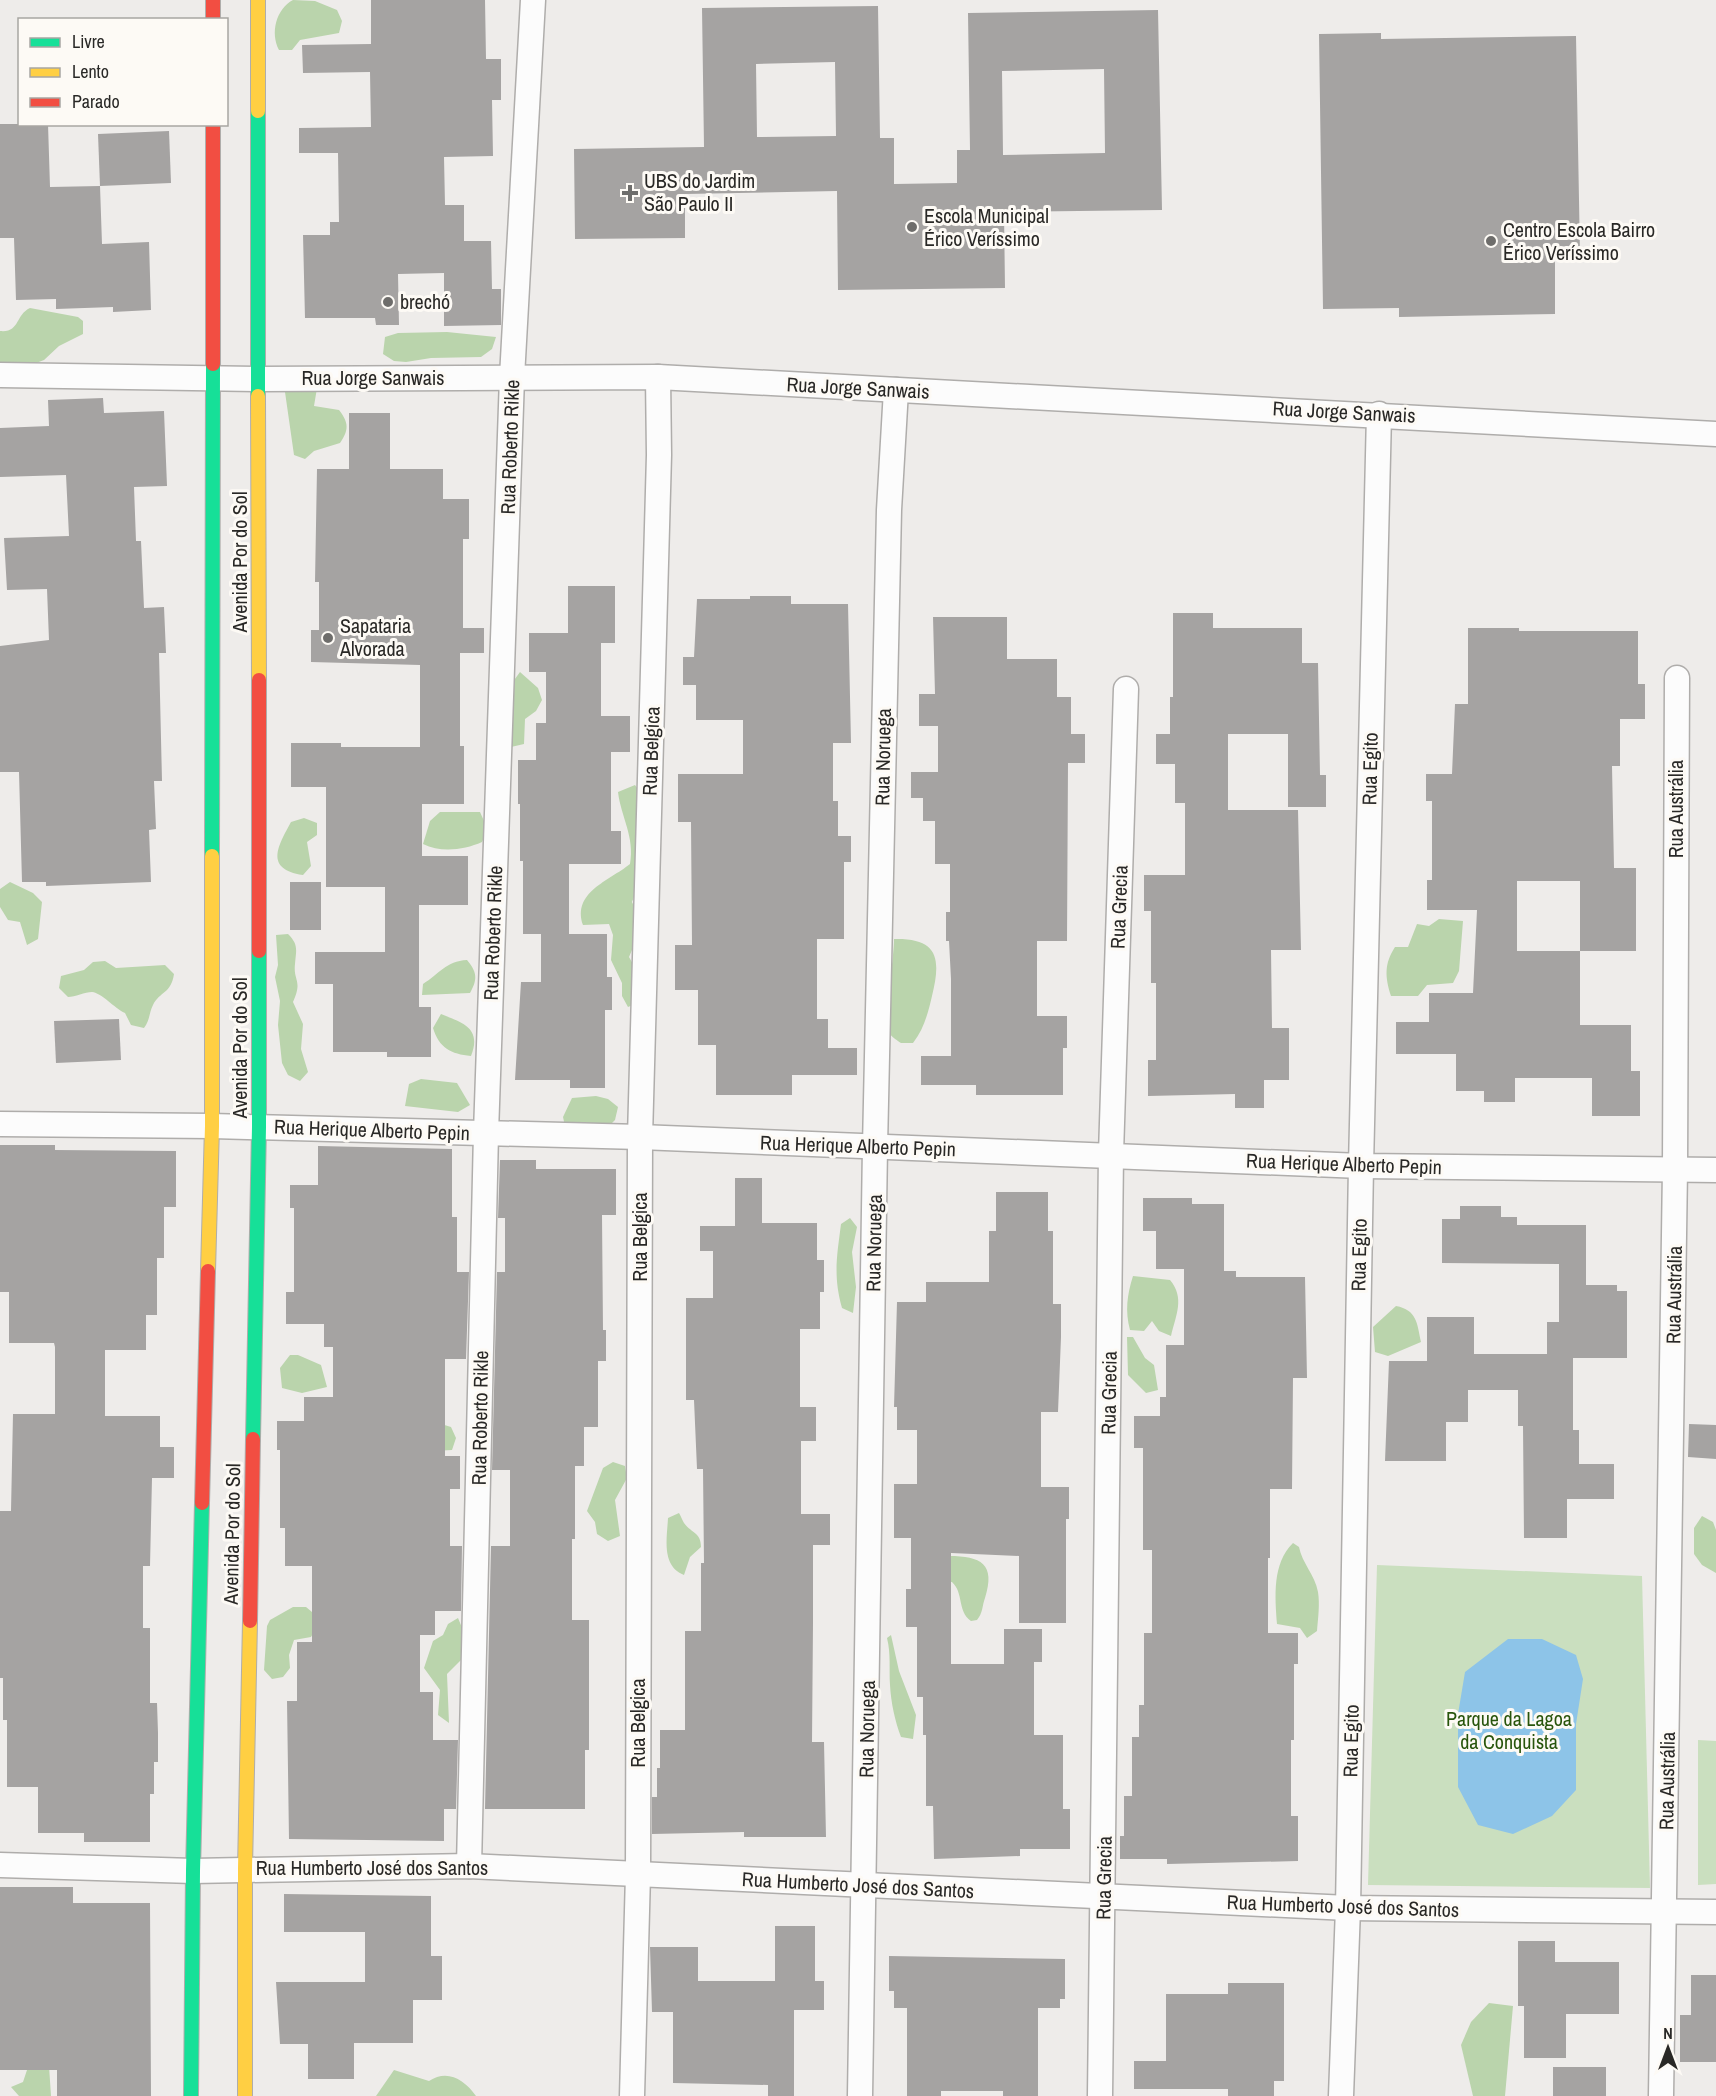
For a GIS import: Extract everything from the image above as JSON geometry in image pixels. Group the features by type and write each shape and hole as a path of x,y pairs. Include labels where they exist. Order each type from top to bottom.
{"street":[{"path":"213,0 213,18"},
{"name":"Avenida Por do Sol","path":"244,2096 245,1869 259,1127 258,0"},
{"name":"Rua Roberto Rikle","path":"469,1866 486,1133 512,377 533,0"},
{"name":"Avenida Por do Sol","path":"191,2096 193,1871 212,1126 213,126"},
{"name":"Rua Jorge Sanwais","path":"0,375 214,376 260,379 658,377 1716,434"},
{"name":"Rua Belgica","path":"632,2096 638,1874 640,1137 659,455 658,377"},
{"name":"Rua Noruega","path":"860,2096 875,1147 889,510 896,390"},
{"name":"Rua Egito","path":"1341,2096 1348,1908 1361,1166 1378,414"},
{"name":"Rua Austrália","path":"1661,2096 1666,1913 1675,1169 1677,678"},
{"name":"Rua Grecia","path":"1100,2096 1111,1154 1126,689"},
{"name":"Rua Herique Alberto Pepin","path":"0,1124 212,1126 640,1137 1111,1154 1361,1166 1716,1170"},
{"name":"Rua Humberto José dos Santos","path":"0,1865 193,1871 469,1866 1348,1908 1716,1912"}],"green space":[{"path":"293,0 315,1 337,10 342,21 339,33 300,40 292,50 279,50 275,36 276,22 282,9"},
{"path":"30,308 78,317 83,321 83,334 59,346 44,360 31,365 0,366 0,331 11,329"},
{"path":"447,332 496,337 492,349 481,357 431,358 406,362 394,361 383,354 385,337 398,333"},
{"path":"294,384 317,388 314,406 339,410 346,423 345,434 340,443 314,451 305,459 294,455 285,392"},
{"path":"520,672 538,688 542,700 536,711 525,719 524,744 511,747 505,737 512,683"},
{"path":"635,785 642,795 636,829 641,879 632,902 643,924 629,957 641,978 640,1002 628,1007 622,996 622,983 611,960 613,935 609,924 583,925 581,914 583,904 594,888 630,864 631,845 618,792"},
{"path":"440,812 480,812 488,830 482,842 452,849 437,849 423,844 430,821"},
{"path":"304,818 317,823 317,835 307,842 311,866 303,875 283,868 278,855 291,822"},
{"path":"10,882 33,893 42,902 38,939 27,945 20,922 8,920 0,907 0,889"},
{"path":"1439,919 1463,921 1459,971 1453,983 1427,985 1418,996 1391,996 1387,971 1389,959 1395,947 1408,947 1417,924 1429,926"},
{"path":"288,934 296,948 295,970 298,985 293,1002 303,1024 301,1049 308,1072 300,1081 288,1075 282,1063 278,1025 280,1001 275,977 278,965 276,935"},
{"path":"894,939 920,942 928,947 936,961 935,983 929,1009 923,1026 913,1043 901,1043 890,1034 888,1027"},
{"path":"467,960 475,976 470,993 422,995 423,984 448,965"},
{"path":"105,961 116,968 165,965 174,974 168,989 153,1005 144,1028 131,1025 125,1013 96,993 89,992 68,997 59,988 61,976 84,970 93,962"},
{"path":"441,1014 457,1020 472,1033 474,1047 471,1056 452,1052 439,1041 433,1028"},
{"path":"421,1079 457,1083 470,1105 458,1112 405,1106 409,1084"},
{"path":"596,1096 608,1099 618,1107 615,1120 606,1129 565,1126 563,1117 572,1098"},
{"path":"850,1218 857,1227 852,1252 856,1287 853,1313 842,1308 837,1276 841,1224"},
{"path":"1133,1276 1170,1280 1175,1287 1178,1307 1171,1336 1159,1331 1152,1321 1144,1331 1130,1330 1127,1303"},
{"path":"1396,1306 1408,1311 1415,1318 1421,1342 1388,1356 1375,1352 1373,1327"},
{"path":"1127,1337 1133,1337 1145,1358 1154,1365 1158,1390 1146,1393 1128,1375"},
{"path":"290,1355 298,1355 321,1365 327,1387 302,1393 282,1388 280,1368"},
{"path":"438,1423 451,1427 456,1438 452,1450 433,1451"},
{"path":"613,1462 625,1466 627,1478 615,1500 620,1536 608,1541 597,1534 595,1522 587,1511 603,1468"},
{"path":"679,1513 684,1523 701,1542 701,1547 690,1557 684,1575 672,1565 667,1551 668,1518"},
{"path":"1702,1516 1713,1522 1716,1530 1716,1573 1702,1565 1694,1554 1694,1528"},
{"path":"1293,1543 1299,1547 1318,1592 1317,1631 1307,1638 1300,1628 1277,1624 1278,1570 1286,1551"},
{"path":"949,1556 977,1560 987,1570 988,1586 977,1620 971,1621 967,1617 956,1586 952,1582 940,1583"},
{"name":"Parque da Lagoa da Conquista","path":"1377,1565 1642,1576 1650,1888 1368,1885"},
{"path":"293,1607 306,1607 312,1612 315,1630 311,1637 294,1640 289,1655 290,1668 283,1677 272,1679 264,1670 267,1626 270,1620"},
{"path":"458,1618 463,1630 465,1656 447,1674 449,1723 438,1715 440,1690 424,1668 433,1641 443,1635 448,1624"},
{"path":"891,1635 899,1671 916,1715 913,1739 901,1737 894,1712 887,1638"},
{"path":"1698,1740 1716,1741 1716,1884 1698,1885"},
{"path":"1489,2003 1513,2006 1505,2096 1473,2096 1461,2045 1471,2022"},
{"path":"31,2058 49,2066 51,2096 19,2096 11,2087 23,2082"},
{"path":"394,2070 429,2081 449,2076 461,2081 476,2096 376,2096"}],"water":[{"path":"1508,1639 1542,1639 1576,1655 1583,1679 1576,1724 1576,1790 1552,1816 1513,1834 1478,1825 1458,1787 1458,1714 1465,1672"}],"building":[{"path":"371,0 485,0 486,59 501,59 501,100 492,100 493,156 444,157 445,205 464,205 464,241 491,241 492,289 501,289 501,325 444,326 444,273 398,274 399,325 376,325 375,318 305,318 303,235 330,235 330,222 339,222 338,153 299,153 299,128 371,127 370,72 303,73 302,45 371,44"},
{"path":"878,6 880,138 894,138 894,184 957,183 957,150 970,150 968,13 1158,10 1162,210 1004,212 1005,288 838,290 837,191 685,194 685,238 575,239 574,149 704,147 702,8","holes":["835,62 836,136 757,137 756,64","1104,69 1105,153 1003,155 1002,71"]},
{"path":"1381,33 1381,39 1576,36 1580,255 1555,255 1555,314 1399,317 1399,308 1323,309 1319,34"},
{"path":"0,124 48,126 50,187 100,186 102,244 149,242 151,310 113,312 113,307 56,309 56,299 16,300 14,238 0,238"},
{"path":"169,131 171,183 100,186 98,134"},
{"path":"103,398 104,413 164,411 167,486 134,487 136,541 141,541 144,608 164,607 166,653 159,653 162,781 154,781 156,829 149,830 151,882 46,886 46,882 22,882 19,772 0,772 0,646 49,640 47,589 7,590 4,538 69,536 66,475 0,477 0,428 49,426 48,400"},
{"path":"349,413 390,413 390,469 443,469 443,499 469,499 469,539 463,539 463,628 484,628 484,653 460,653 460,746 464,746 464,804 422,804 422,856 468,856 468,905 419,905 419,1007 431,1007 431,1057 387,1057 387,1052 333,1052 333,984 315,984 315,952 385,952 385,887 326,887 326,787 291,787 291,743 341,743 341,747 420,747 420,665 311,662 311,630 319,630 319,582 315,582 317,469 349,469"},
{"path":"568,586 615,586 615,643 601,643 601,716 630,716 630,752 611,752 611,831 621,831 621,864 569,864 569,934 607,934 607,977 612,977 612,1010 605,1010 605,1088 570,1088 570,1080 515,1080 521,982 541,982 541,934 523,934 523,861 520,861 520,804 518,804 518,760 536,760 536,723 546,723 546,672 529,672 529,633 568,633"},
{"path":"750,596 791,596 791,604 848,604 851,743 833,743 833,801 838,801 838,836 851,836 851,862 844,862 844,939 817,939 817,1019 828,1019 828,1048 857,1048 857,1075 792,1075 792,1095 716,1095 716,1045 698,1045 698,990 675,990 675,945 692,945 691,822 678,822 678,774 743,774 743,720 696,720 696,685 683,685 683,657 694,657 697,599 750,599"},
{"path":"1173,613 1213,613 1213,628 1302,628 1302,663 1318,663 1320,775 1326,775 1326,807 1288,807 1288,734 1228,734 1228,810 1298,810 1301,950 1271,950 1272,1028 1289,1028 1289,1080 1264,1080 1264,1108 1235,1108 1235,1094 1148,1096 1148,1060 1156,1060 1156,983 1151,983 1151,911 1144,911 1144,875 1185,875 1185,803 1175,803 1175,764 1156,764 1156,734 1170,734 1170,697 1173,697"},
{"path":"933,617 1007,617 1007,659 1057,659 1057,697 1071,697 1071,734 1085,734 1085,763 1068,763 1067,941 1037,941 1037,1016 1067,1016 1067,1048 1063,1048 1063,1095 976,1095 976,1085 921,1085 921,1056 951,1056 951,979 949,941 946,941 946,912 950,912 950,864 935,864 935,821 923,821 923,798 911,798 911,772 938,772 938,726 919,726 919,694 935,694"},
{"path":"1468,628 1519,628 1519,631 1638,631 1638,684 1645,684 1645,719 1620,719 1620,766 1612,766 1614,868 1636,868 1636,951 1580,951 1580,1025 1631,1025 1631,1071 1640,1071 1640,1116 1592,1116 1592,1078 1515,1078 1515,1102 1484,1102 1484,1091 1456,1091 1456,1054 1396,1054 1396,1022 1429,1022 1429,993 1473,993 1477,910 1427,910 1427,880 1432,880 1432,801 1426,801 1426,774 1452,774 1455,704 1468,704","holes":["1517,881 1580,881 1580,951 1517,951"]},
{"path":"290,882 321,882 321,930 290,930"},
{"path":"119,1019 121,1060 56,1063 54,1021"},
{"path":"0,1145 55,1145 55,1150 176,1151 176,1207 164,1207 164,1258 157,1258 157,1315 146,1315 146,1350 105,1350 105,1416 160,1416 160,1447 174,1447 174,1478 152,1478 150,1566 143,1566 143,1628 150,1628 150,1703 157,1703 158,1733 158,1762 154,1762 154,1794 150,1794 150,1842 84,1842 84,1833 38,1833 38,1787 7,1787 7,1720 3,1720 3,1678 0,1678 0,1511 11,1511 13,1414 55,1414 55,1347 54,1343 9,1343 9,1292 0,1292"},
{"path":"318,1146 452,1149 452,1217 457,1217 457,1272 469,1272 466,1359 445,1359 445,1456 460,1456 460,1489 450,1489 450,1546 462,1546 461,1611 435,1611 435,1635 420,1635 420,1692 433,1692 433,1740 458,1740 456,1809 444,1809 444,1841 289,1839 287,1701 297,1701 297,1642 312,1642 312,1566 285,1566 285,1528 280,1528 280,1450 277,1450 277,1421 304,1421 304,1397 333,1397 333,1347 324,1347 324,1324 286,1324 286,1292 294,1292 294,1208 290,1208 290,1185 318,1185"},
{"path":"500,1160 536,1160 536,1169 616,1169 616,1215 602,1215 603,1330 606,1330 606,1361 598,1361 598,1427 584,1427 584,1466 575,1466 572,1620 589,1620 589,1750 585,1750 585,1809 485,1809 491,1546 510,1546 510,1470 492,1470 497,1272 505,1272 505,1218 498,1218"},
{"path":"735,1178 762,1178 762,1223 817,1223 817,1260 824,1260 824,1292 820,1292 820,1329 800,1329 800,1407 816,1407 816,1441 801,1441 801,1514 830,1514 830,1545 813,1545 812,1742 824,1742 826,1837 744,1837 744,1832 652,1834 652,1797 657,1797 657,1768 660,1768 660,1730 685,1730 685,1631 701,1631 701,1563 704,1563 703,1469 697,1469 694,1400 686,1400 686,1298 713,1298 713,1251 700,1251 700,1226 735,1226"},
{"path":"996,1192 1048,1192 1048,1231 1053,1231 1053,1304 1061,1304 1061,1337 1058,1412 1041,1412 1041,1487 1069,1487 1069,1519 1066,1519 1066,1623 1019,1623 1019,1556 951,1553 951,1664 1004,1664 1004,1629 1042,1629 1042,1662 1034,1662 1034,1735 1063,1735 1063,1809 1070,1809 1070,1849 1020,1849 1020,1856 934,1859 933,1806 926,1806 926,1735 923,1735 923,1697 917,1697 917,1627 906,1627 906,1589 911,1589 911,1538 894,1538 894,1484 917,1484 917,1430 897,1430 897,1407 894,1407 897,1302 926,1302 926,1282 989,1282 989,1231 996,1231"},
{"path":"1143,1198 1192,1198 1192,1204 1224,1204 1224,1271 1236,1271 1236,1277 1305,1277 1307,1378 1293,1378 1292,1489 1270,1489 1270,1558 1268,1558 1268,1633 1298,1633 1298,1664 1294,1664 1294,1740 1291,1740 1291,1816 1298,1816 1298,1861 1167,1864 1167,1859 1120,1859 1120,1836 1124,1836 1124,1796 1132,1796 1132,1737 1139,1737 1139,1705 1144,1705 1144,1633 1152,1633 1152,1550 1143,1550 1143,1448 1134,1448 1134,1416 1160,1416 1160,1397 1166,1397 1166,1345 1184,1345 1184,1269 1156,1269 1156,1231 1143,1231"},
{"path":"1460,1206 1501,1206 1501,1217 1517,1217 1517,1225 1586,1225 1586,1285 1617,1285 1617,1291 1627,1291 1627,1358 1573,1358 1573,1430 1579,1430 1579,1464 1614,1464 1614,1499 1567,1499 1567,1538 1524,1538 1523,1426 1518,1426 1518,1390 1468,1390 1468,1422 1446,1422 1446,1461 1385,1461 1389,1361 1427,1361 1427,1317 1474,1317 1474,1354 1547,1354 1547,1322 1559,1322 1559,1264 1442,1263 1442,1219 1460,1219"},
{"path":"1689,1424 1716,1425 1716,1459 1688,1457"},
{"path":"0,1887 73,1887 73,1903 150,1903 151,2096 57,2096 57,2070 0,2070"},
{"path":"284,1894 431,1896 431,1956 442,1956 442,2000 413,2000 413,2043 354,2043 354,2079 308,2079 308,2044 280,2044 276,1982 365,1982 365,1932 284,1932"},
{"path":"775,1926 815,1926 815,1981 824,1981 824,2010 794,2010 794,2096 768,2096 768,2085 673,2083 673,2012 652,2012 650,1947 698,1947 698,1981 775,1981"},
{"path":"1518,1941 1555,1941 1555,1962 1619,1962 1619,2014 1566,2014 1566,2058 1524,2058 1524,2006 1518,2006"},
{"path":"889,1956 1065,1959 1065,1999 1060,1999 1060,2008 1038,2008 1038,2096 1003,2096 1003,2091 941,2091 941,2096 907,2096 907,2008 894,2008 894,1991 889,1991"},
{"path":"1691,1975 1716,1975 1716,2062 1680,2062 1680,2015 1691,2015"},
{"path":"1228,1983 1284,1983 1284,2081 1274,2081 1274,2096 1228,2096 1228,2089 1134,2089 1134,2061 1166,2061 1166,1994 1228,1994"},
{"path":"1553,2067 1606,2067 1606,2096 1553,2096"}],"traffic: fast":[{"path":"258,111 258,396"},
{"path":"212,856 213,364"},
{"path":"253,1439 259,1127 259,951"},
{"path":"191,2096 193,1871 202,1503"}],"traffic: slow":[{"path":"258,0 258,111"},
{"path":"258,396 259,680"},
{"path":"208,1271 212,1126 212,856"},
{"path":"245,2096 245,1869 250,1621"}],"traffic: jam":[{"path":"213,0 213,18"},
{"path":"213,126 213,364"},
{"path":"259,680 259,951"},
{"path":"202,1503 208,1271"},
{"path":"250,1621 253,1439"}],"place":[{"name":"UBS do Jardim São Paulo II","path":"630,193"},
{"name":"Escola Municipal Érico Veríssimo","path":"912,227"},
{"name":"Centro Escola Bairro Érico Veríssimo","path":"1491,241"},
{"name":"brechó","path":"388,302"},
{"name":"Sapataria Alvorada","path":"328,638"}]}
